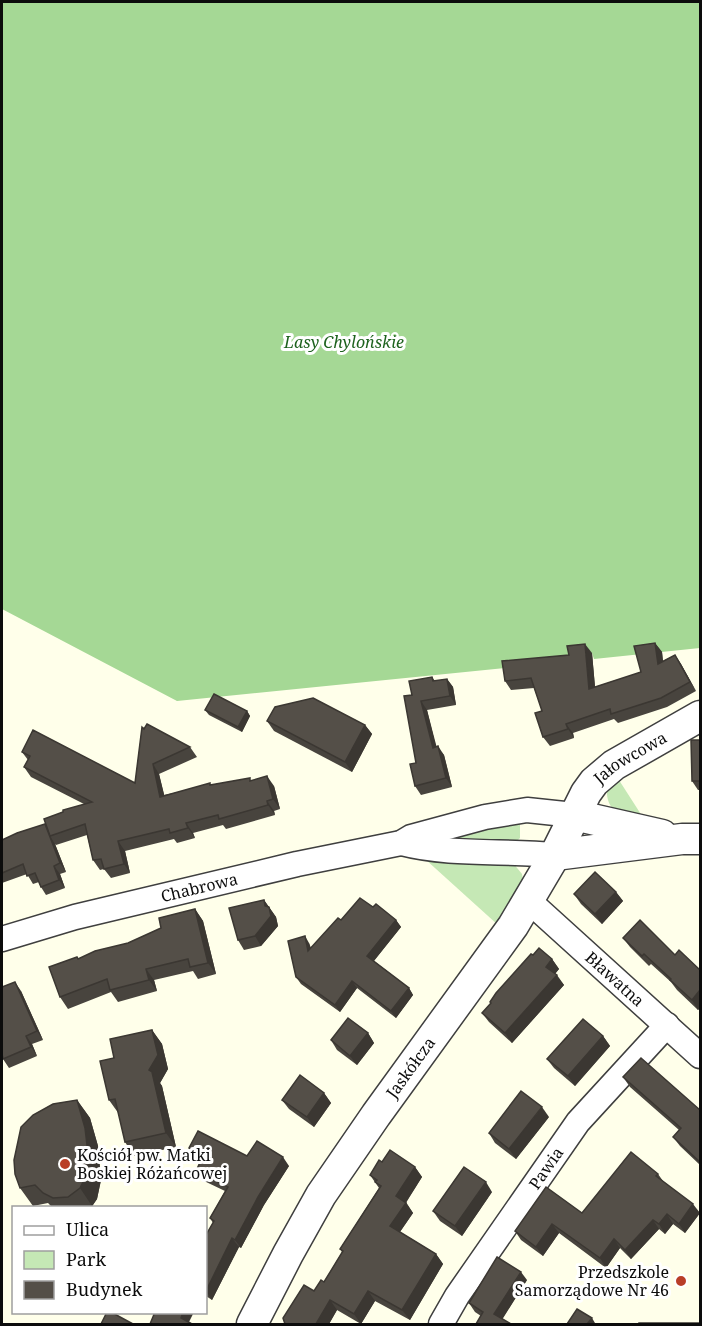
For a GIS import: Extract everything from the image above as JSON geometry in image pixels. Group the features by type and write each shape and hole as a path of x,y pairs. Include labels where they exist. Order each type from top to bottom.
{"street":[{"name":"Jałowcowa","path":"574,815 594,782 614,765 700,716"},
{"name":"Chabrowa","path":"2,939 85,914 297,864 400,843 411,837 485,817 526,810 574,815 691,839"},
{"name":"Jaskółcza","path":"252,1324 321,1196 375,1115 513,926 555,855 574,815"},
{"name":"Chabrowa","path":"400,843 425,849 555,855 691,839"},
{"name":"Bławatna","path":"529,901 700,1056"},
{"name":"Pawia","path":"441,1324 457,1296 578,1122 667,1025"}],"green space":[{"name":"Lasy Chylońskie","path":"2,2 700,2 700,648 594,659 592,653 574,655 574,661 177,701 2,609"},
{"path":"617,777 644,819 623,814 612,808 607,796 607,787"},
{"path":"512,819 520,822 520,838 517,841 433,843"},
{"path":"425,859 513,863 522,874 523,881 498,925"}],"building":[{"path":"655,643 658,664 675,655 690,682 661,698 611,714 610,709 566,724 568,729 543,737 535,713 542,711 531,678 505,681 502,661 569,655 567,646 585,644 589,689 641,672 634,646"},
{"path":"432,677 433,681 447,679 450,696 421,701 433,748 438,746 446,778 415,786 410,764 416,763 404,696 412,695 409,681"},
{"path":"214,694 247,711 238,727 205,710"},
{"path":"313,698 365,725 345,762 267,721 275,707"},
{"path":"147,724 190,747 153,764 160,797 210,783 210,785 250,778 250,781 267,776 273,799 267,801 268,805 219,819 218,815 186,823 188,828 170,833 169,829 118,841 124,864 104,869 101,859 93,860 85,824 50,836 44,819 63,812 63,810 92,802 24,767 30,756 22,752 33,730 135,783 142,727 144,729"},
{"path":"691,740 700,740 700,781 692,781"},
{"path":"45,824 60,863 54,866 59,880 41,887 35,873 27,876 23,864 2,873 2,840"},
{"path":"595,872 616,892 595,914 574,894"},
{"path":"360,898 373,907 376,904 396,920 367,956 409,988 391,1011 352,981 335,1005 296,977 288,941 305,936 308,951 338,918 341,920"},
{"path":"264,900 271,916 255,936 238,940 229,908"},
{"path":"195,909 208,963 190,967 188,959 146,969 149,980 110,990 107,979 60,997 49,967 77,957 78,959 95,951 128,943 161,928 159,918"},
{"path":"640,920 675,955 679,950 700,970 700,990 692,1000 644,954 642,956 623,938"},
{"path":"539,948 552,959 546,967 557,975 505,1033 482,1013 496,993"},
{"path":"15,982 37,1031 26,1036 31,1047 3,1059 2,987"},
{"path":"348,1018 368,1033 350,1056 331,1040"},
{"path":"583,1019 603,1036 568,1076 547,1059"},
{"path":"152,1030 158,1055 149,1070 152,1072 166,1133 125,1142 115,1099 109,1100 100,1061 114,1058 110,1039"},
{"path":"641,1058 700,1110 700,1162 673,1137 681,1128 623,1077"},
{"path":"300,1075 324,1093 307,1117 282,1100"},
{"path":"521,1091 542,1107 509,1149 489,1133"},
{"name":"Kościół pw. Matki Boskiej Różańcowej","path":"77,1100 85,1128 89,1162 80,1188 68,1197 53,1198 43,1193 35,1185 20,1188 15,1174 14,1160 21,1127 33,1115 53,1104"},
{"path":"198,1131 247,1156 257,1141 283,1157 235,1240 232,1238 207,1289 207,1233 214,1221 210,1218 228,1187 196,1171 203,1156 189,1148"},
{"path":"390,1150 415,1167 396,1196 406,1203 390,1226 436,1254 402,1310 368,1291 354,1314 330,1300 316,1324 285,1324 283,1318 304,1285 314,1291 321,1280 324,1282 343,1251 340,1249 381,1186 370,1175 379,1160 382,1162"},
{"path":"631,1152 658,1174 656,1176 693,1204 679,1224 667,1214 659,1224 653,1220 625,1250 614,1239 600,1258 552,1224 536,1247 515,1231 546,1187 582,1213"},
{"path":"464,1167 486,1182 455,1226 433,1211"},
{"path":"497,1257 521,1272 494,1314 511,1324 476,1324 483,1312 469,1303"},
{"path":"577,1309 592,1318 587,1324 567,1324"},
{"path":"106,1314 115,1314 133,1324 101,1324"},
{"path":"154,1314 182,1314 181,1318 192,1324 150,1324"},
{"path":"700,1323 700,1324 639,1324"}],"place":[{"name":"Kościół pw. Matki Boskiej Różańcowej","path":"65,1164"},
{"name":"Przedszkole Samorządowe Nr 46","path":"681,1281"}]}
